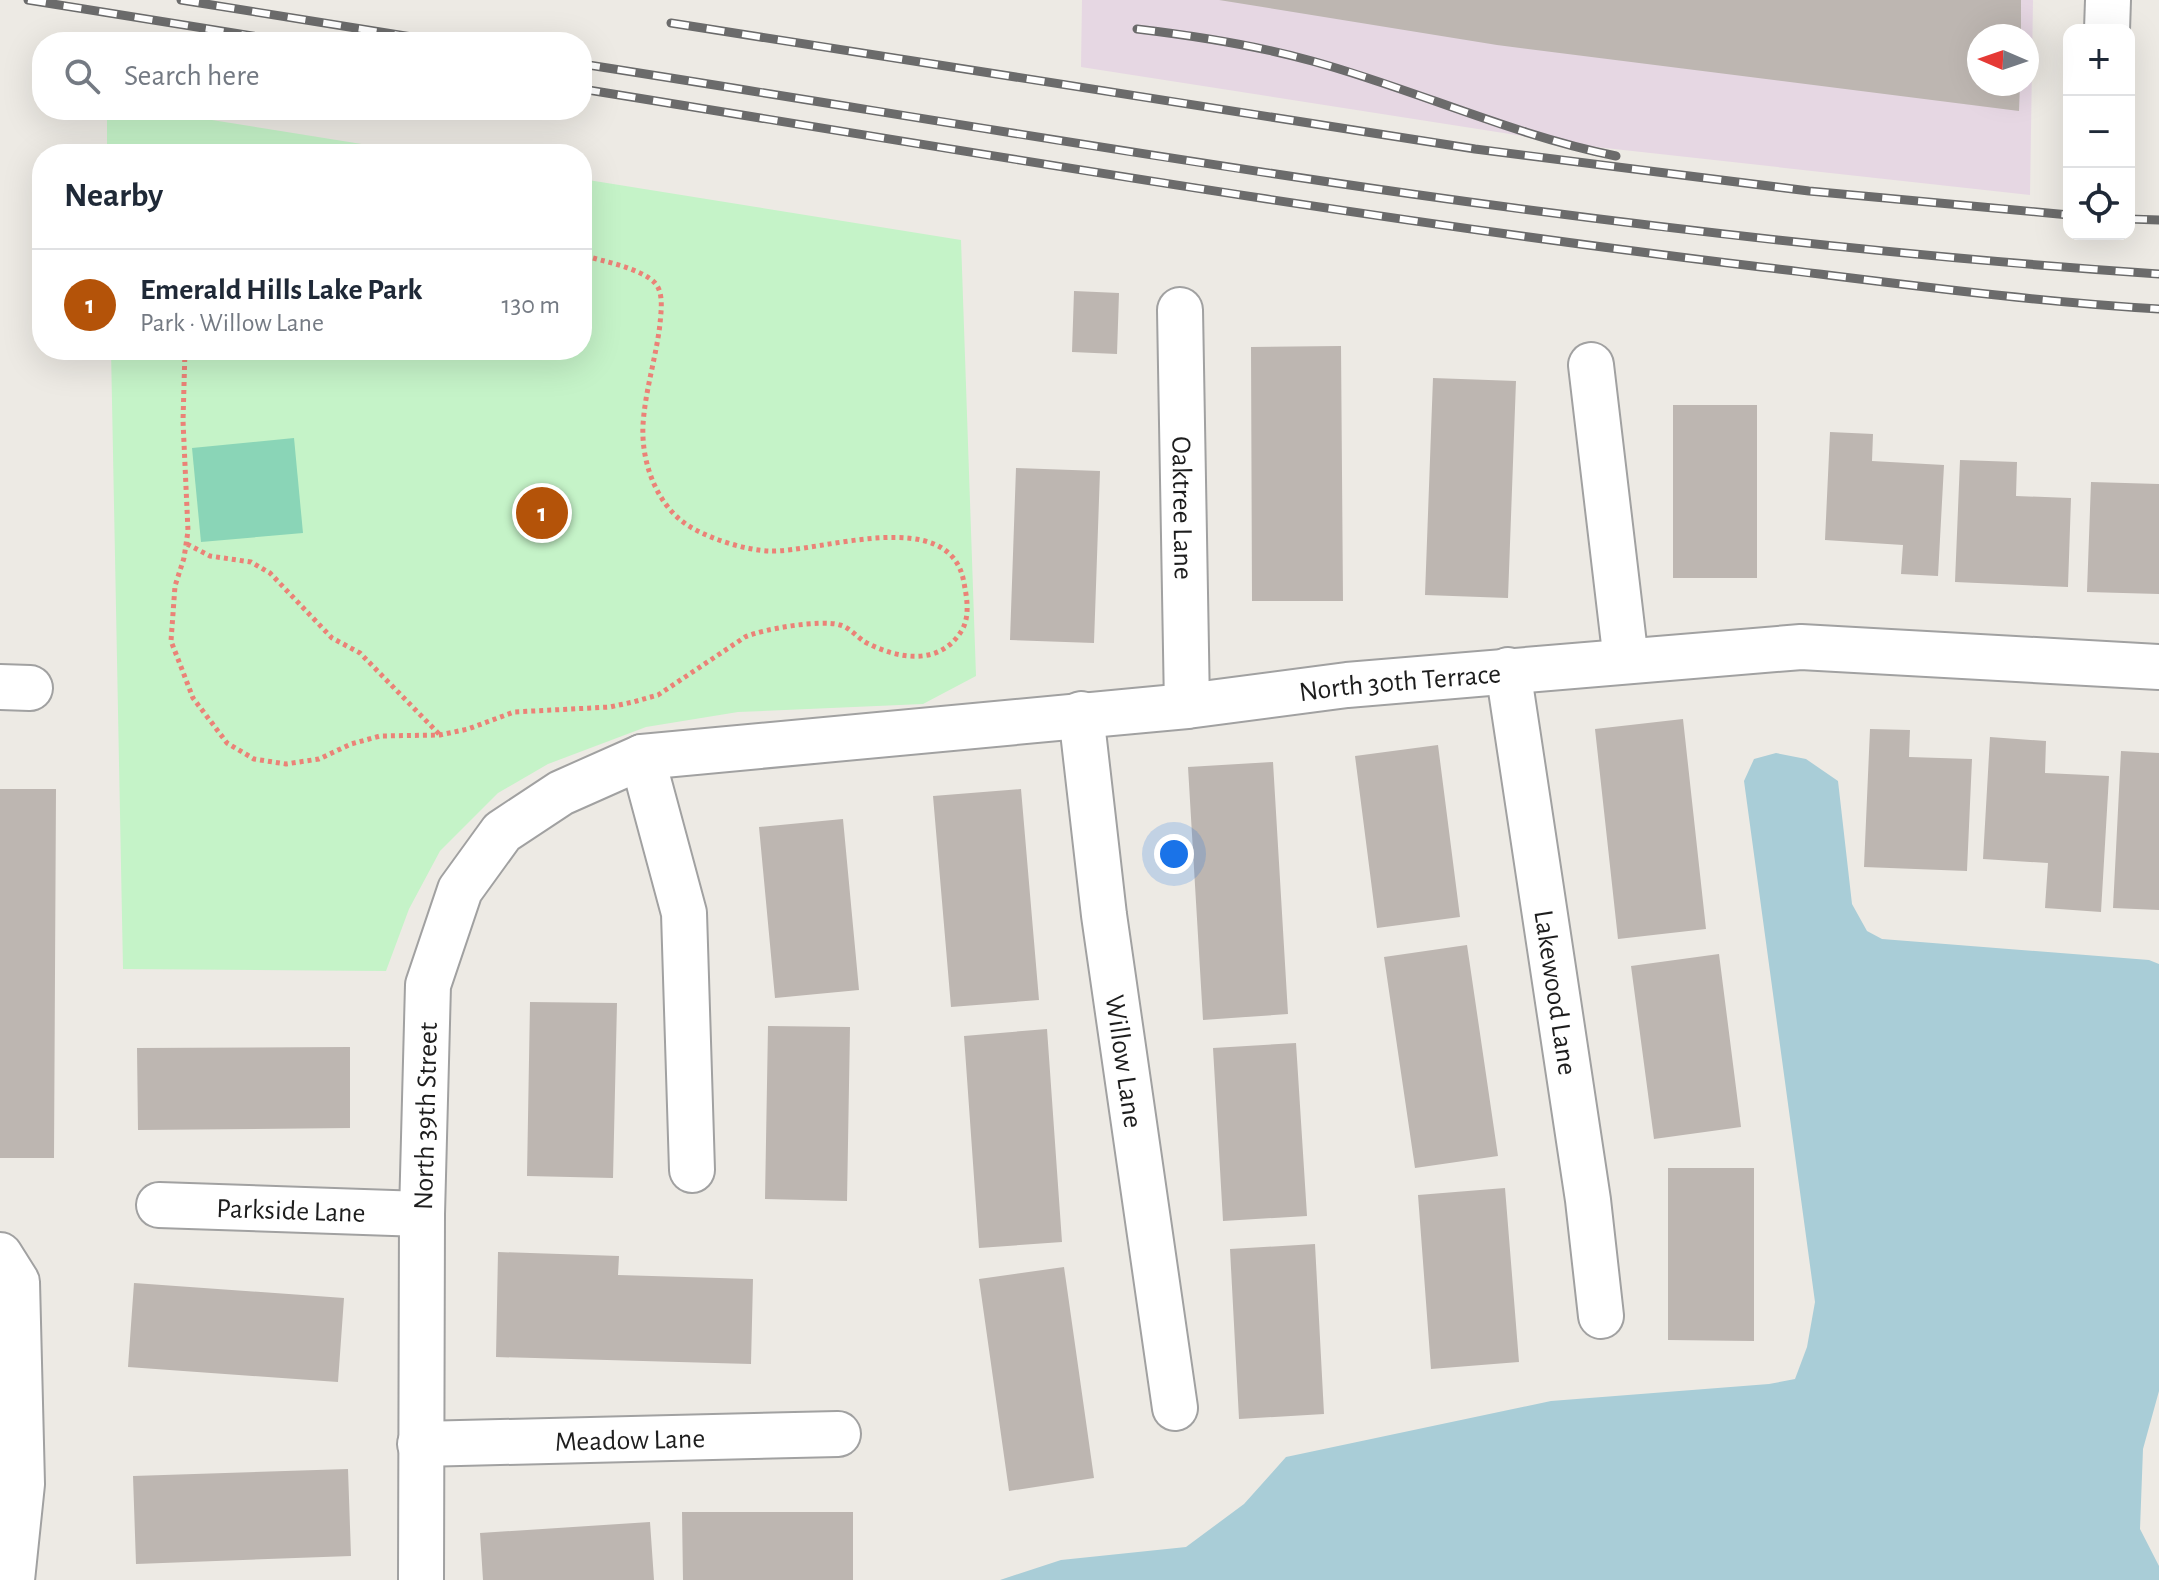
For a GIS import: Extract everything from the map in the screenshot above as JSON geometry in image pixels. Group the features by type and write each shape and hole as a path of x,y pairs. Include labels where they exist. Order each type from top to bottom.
{"street":[{"path":"2107,24 2108,0"},
{"name":"Oaktree Lane","path":"1180,310 1187,706"},
{"path":"1591,365 1626,661"},
{"name":"North 30th Terrace","path":"642,757 1187,706 1347,685 1801,647 2159,667"},
{"name":"Lakewood Lane","path":"1508,670 1588,1200 1601,1316"},
{"name":"Willow Lane","path":"1081,714 1104,915 1175,1408"},
{"path":"642,757 684,913 692,1170"},
{"name":"North 39th Street","path":"421,1580 422,1214 428,985 460,890 502,832 561,793 642,757"},
{"name":"Parkside Lane","path":"159,1205 422,1214"},
{"path":"0,1255 17,1282 11,1483 12,1580"},
{"name":"Meadow Lane","path":"420,1444 838,1434"}],"path":[{"path":"185,360 183,421 188,531 175,586 171,641 193,698 227,743 254,759 286,764 319,759 351,744 380,736 440,735 468,729 514,712 610,707 658,695 745,637 759,631 841,625 865,641 911,658 935,654 952,643 963,628 968,603 963,576 950,554 923,540 895,536 769,551 731,543 694,529 673,514 659,494 648,469 643,427 662,307 658,285 645,275 592,258"},
{"path":"187,544 210,556 251,562 270,573 332,638 360,653 440,735"}],"shaded area":[{"path":"1082,0 2033,0 2033,24 1967,24 1967,96 2032,96 2030,195 1587,146 1081,67"}],"green space":[{"path":"107,120 212,120 362,144 107,144"},
{"path":"592,181 961,240 976,676 923,704 738,712 646,727 548,764 498,793 440,851 409,909 386,971 123,969 111,360 592,360"},
{"path":"294,438 303,533 201,542 192,448"}],"water":[{"path":"1776,753 1806,759 1838,781 1852,904 1867,931 1882,939 2149,960 2159,964 2159,1391 2143,1449 2140,1529 2159,1566 2159,1580 1000,1580 1061,1560 1186,1547 1244,1504 1286,1457 1551,1401 1769,1384 1795,1379 1807,1347 1815,1302 1744,781 1754,759"}],"building":[{"path":"1219,0 2021,0 2021,24 1967,24 1967,96 2020,96 2019,111 1497,45"},
{"path":"1074,291 1119,293 1117,354 1072,352"},
{"path":"1341,346 1343,601 1252,601 1251,347"},
{"path":"1433,378 1516,381 1508,598 1425,595"},
{"path":"1673,405 1757,405 1757,578 1673,578"},
{"path":"1830,432 1873,434 1872,461 1944,465 1938,576 1901,574 1903,545 1825,540"},
{"path":"1960,460 2017,462 2016,496 2071,498 2068,587 1955,582"},
{"path":"1016,468 1100,471 1094,643 1010,640"},
{"path":"2091,482 2159,484 2159,594 2087,592"},
{"path":"1683,719 1706,929 1618,939 1595,729"},
{"path":"1870,729 1910,730 1909,757 1972,759 1967,871 1864,867"},
{"path":"1990,737 2046,741 2045,773 2109,776 2101,912 2045,908 2048,863 1983,859"},
{"path":"1438,745 1460,917 1377,928 1355,756"},
{"path":"2121,751 2159,753 2159,910 2113,908"},
{"path":"1273,762 1288,1014 1203,1020 1188,767"},
{"path":"0,789 56,789 54,1158 0,1158"},
{"path":"1021,789 1039,1000 951,1007 933,796"},
{"path":"843,819 859,990 775,998 759,827"},
{"path":"1467,945 1498,1156 1415,1168 1384,957"},
{"path":"1719,954 1741,1127 1654,1139 1631,966"},
{"path":"530,1002 617,1003 613,1178 527,1176"},
{"path":"768,1026 850,1027 847,1201 765,1199"},
{"path":"1047,1029 1062,1242 979,1248 964,1036"},
{"path":"1296,1043 1307,1216 1223,1221 1213,1048"},
{"path":"350,1047 350,1128 138,1130 137,1048"},
{"path":"1668,1168 1754,1168 1754,1341 1668,1340"},
{"path":"1505,1188 1519,1362 1431,1369 1418,1195"},
{"path":"1315,1244 1324,1414 1239,1419 1230,1249"},
{"path":"498,1252 619,1256 618,1275 753,1279 751,1364 496,1357"},
{"path":"1064,1267 1094,1478 1009,1491 979,1279"},
{"path":"134,1283 344,1298 338,1382 128,1367"},
{"path":"348,1469 351,1556 136,1564 133,1476"},
{"path":"682,1512 853,1512 853,1580 683,1580"},
{"path":"650,1522 654,1580 483,1580 480,1533"}],"railway":[{"path":"28,0 228,32"},
{"path":"181,0 381,32"},
{"path":"671,23 1475,149 1809,191 2063,214"},
{"path":"1137,29 1269,50 1312,61 1539,136 1616,156"},
{"path":"592,66 1204,163 1505,207 1878,250 2159,274"},
{"path":"592,91 1167,184 1460,227 1956,290 2159,309"},
{"path":"2135,219 2159,220"}],"place":[{"name":"Emerald Hills Lake Park","path":"542,513"}]}
